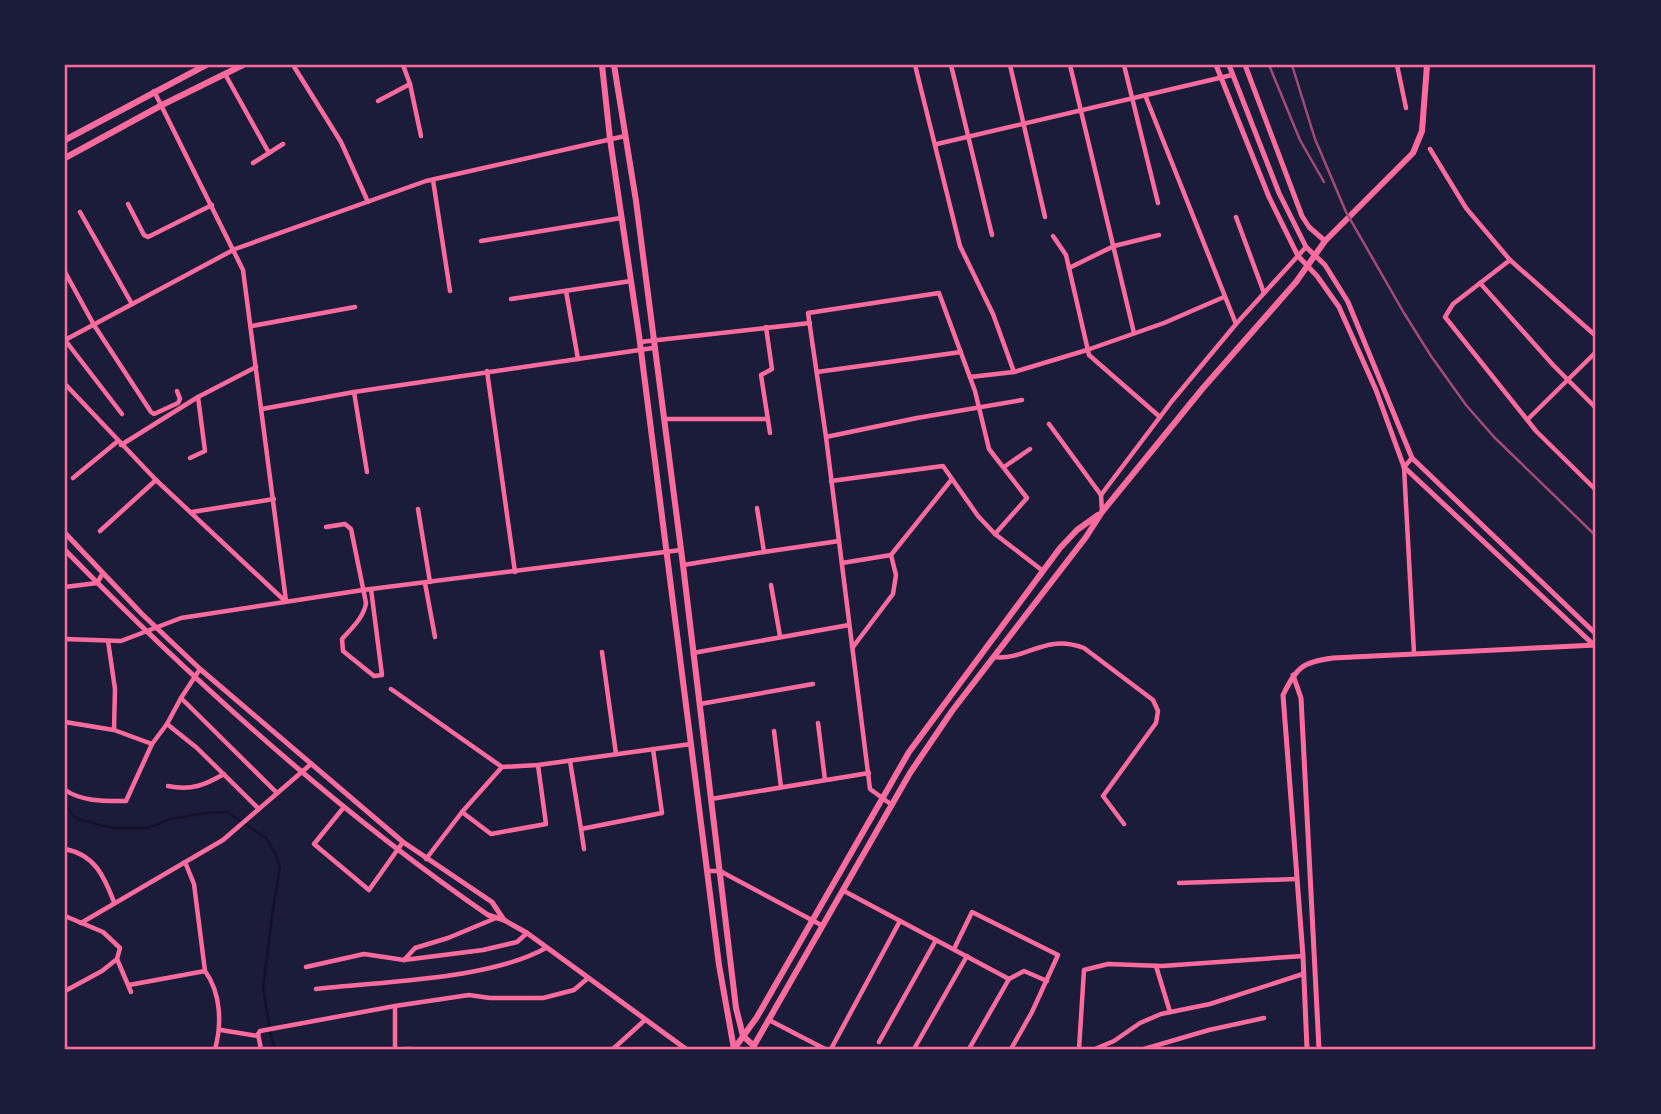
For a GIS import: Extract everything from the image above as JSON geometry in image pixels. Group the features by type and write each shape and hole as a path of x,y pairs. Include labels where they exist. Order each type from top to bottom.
{"main road":[{"path":"65,140 206,65"},
{"path":"65,158 243,65"},
{"path":"602,65 719,965 734,1049"},
{"path":"614,65 683,565 736,1008 743,1036 753,1048 936,733 1086,537 1102,512 1203,388 1296,282 1340,224 1401,168 1413,153 1422,131 1427,65"},
{"path":"734,1049 757,1017 909,752 1043,571 1077,530 1102,512"},
{"path":"976,660 986,666"}],"street":[{"path":"293,65 341,142 368,202"},
{"path":"403,65 410,84 421,136"},
{"path":"915,65 937,144 960,246 993,314 1014,372"},
{"path":"951,65 992,235"},
{"path":"1010,65 1045,217"},
{"path":"1070,65 1134,333"},
{"path":"1124,65 1158,204"},
{"path":"1216,65 1269,197 1298,256 1317,276 1339,307 1376,390 1404,467 1415,653"},
{"path":"1229,65 1279,193 1306,247 1325,265 1348,302 1412,458 1596,634"},
{"path":"1245,65 1302,216 1325,241"},
{"path":"1397,65 1406,108"},
{"path":"225,74 269,153"},
{"path":"937,144 1232,75"},
{"path":"378,101 410,84"},
{"path":"154,91 235,249 243,270 286,601"},
{"path":"1145,95 1236,324"},
{"path":"122,414 65,340 235,249 433,180 625,136"},
{"path":"253,163 282,144"},
{"path":"1430,149 1466,208 1510,260 1596,337"},
{"path":"433,180 450,291"},
{"path":"128,204 144,235 148,237 212,205"},
{"path":"79,212 132,304"},
{"path":"1236,217 1264,293"},
{"path":"481,241 621,218"},
{"path":"1069,268 1114,246 1159,235"},
{"path":"1052,236 1066,255 1089,355 1160,417"},
{"path":"1101,495 1236,324 1306,247"},
{"path":"1510,260 1453,303 1445,317 1527,420 1596,490"},
{"path":"65,272 94,325 151,412 158,412 180,401 177,391"},
{"path":"511,299 632,281"},
{"path":"1480,283 1567,380 1596,408"},
{"path":"566,291 578,359"},
{"path":"892,805 870,789 808,313 939,293 970,377 989,449 1027,498 995,534"},
{"path":"970,377 1014,372 1087,350 1196,311 1224,298"},
{"path":"252,326 355,307"},
{"path":"640,342 653,344 810,323"},
{"path":"766,327 772,369 761,375 770,433"},
{"path":"262,409 354,392 641,350 653,344"},
{"path":"817,372 961,352"},
{"path":"1527,420 1596,352"},
{"path":"73,478 120,443 198,397 256,367"},
{"path":"487,372 515,572"},
{"path":"65,384 156,480 286,601"},
{"path":"354,392 367,472"},
{"path":"190,458 205,451 198,397"},
{"path":"826,437 1022,400"},
{"path":"158,412 163,419"},
{"path":"663,419 768,419"},
{"path":"1049,424 1101,495 1102,512"},
{"path":"1004,467 1030,449"},
{"path":"1404,467 1412,458"},
{"path":"831,481 943,466 978,516 995,534 1043,571"},
{"path":"1404,467 1596,646"},
{"path":"100,531 156,480"},
{"path":"842,563 891,555 952,480"},
{"path":"191,513 274,499"},
{"path":"757,508 764,552"},
{"path":"418,509 435,637"},
{"path":"326,527 345,524 351,529 366,607 356,624 342,639 343,651 374,676 379,676 382,675 371,589"},
{"path":"65,533 200,669 403,842 492,902 504,920"},
{"path":"683,565 839,541"},
{"path":"65,550 194,677 397,850 488,915 504,920 527,933 686,1049"},
{"path":"65,639 121,641 181,618 363,590 681,550"},
{"path":"852,648 893,594 896,575 891,555"},
{"path":"97,583 103,573"},
{"path":"65,587 97,583"},
{"path":"771,585 780,636"},
{"path":"366,607 374,606"},
{"path":"692,653 849,625"},
{"path":"108,641 114,689 114,730"},
{"path":"993,657 1007,657 1050,643 1074,644 1084,648 1153,700 1158,711 1156,723 1103,796 1105,802 1125,824"},
{"path":"1307,1049 1303,956 1283,695 1293,675 1300,667 1319,660 1415,653 1596,646"},
{"path":"602,652 615,754"},
{"path":"65,790 78,797 99,802 126,801 152,744 200,669"},
{"path":"1293,675 1301,698 1319,1049"},
{"path":"699,704 813,684"},
{"path":"391,689 502,767 538,765 691,744"},
{"path":"181,698 277,793"},
{"path":"65,722 114,730 152,744"},
{"path":"818,723 825,780"},
{"path":"167,724 197,748 259,809"},
{"path":"774,731 781,787"},
{"path":"581,829 662,813 653,749"},
{"path":"570,761 584,849"},
{"path":"81,923 231,833 311,764"},
{"path":"462,813 491,834 546,824 538,765"},
{"path":"426,859 502,767"},
{"path":"711,799 869,773"},
{"path":"168,786 180,789 201,787 224,774"},
{"path":"344,807 314,844 369,890 403,842"},
{"path":"65,849 88,858 98,866 114,902"},
{"path":"185,862 194,884 205,971 213,981 220,1030 215,1049"},
{"path":"707,871 720,872 824,926"},
{"path":"1179,883 1296,879"},
{"path":"844,891 1010,979"},
{"path":"954,949 972,912 1058,956 1011,1049"},
{"path":"65,916 103,932 120,948 117,959 102,971 65,991"},
{"path":"404,960 415,948 497,918"},
{"path":"831,1049 900,921"},
{"path":"306,967 364,954 404,960 504,947 517,942 527,933"},
{"path":"879,1042 936,940"},
{"path":"316,989 462,972 526,959 546,948"},
{"path":"914,1049 967,956"},
{"path":"1079,1049 1084,970 1108,964 1156,965 1303,956"},
{"path":"117,959 131,992"},
{"path":"1156,965 1170,1012"},
{"path":"129,985 205,971"},
{"path":"969,1049 1010,979 1024,971 1047,982"},
{"path":"1095,1049 1114,1041 1140,1023 1170,1012 1210,1004 1303,974"},
{"path":"220,1030 259,1034 395,1006 469,995 490,998 543,998 574,990 588,978"},
{"path":"395,1006 396,1049"},
{"path":"1144,1049 1209,1030 1264,1018"},
{"path":"613,1049 645,1020"},
{"path":"769,1020 822,1048"},
{"path":"259,1034 261,1049"},
{"path":"405,1049 412,1049"}],"waterway":[{"path":"65,806 77,819 114,828 147,828 170,819 227,812 266,838 280,868 263,988 271,1037 276,1049"}],"railway":[{"path":"1269,65 1300,140 1324,182"},
{"path":"1292,65 1315,139 1346,212 1431,356 1466,405 1494,437 1596,536"}]}
